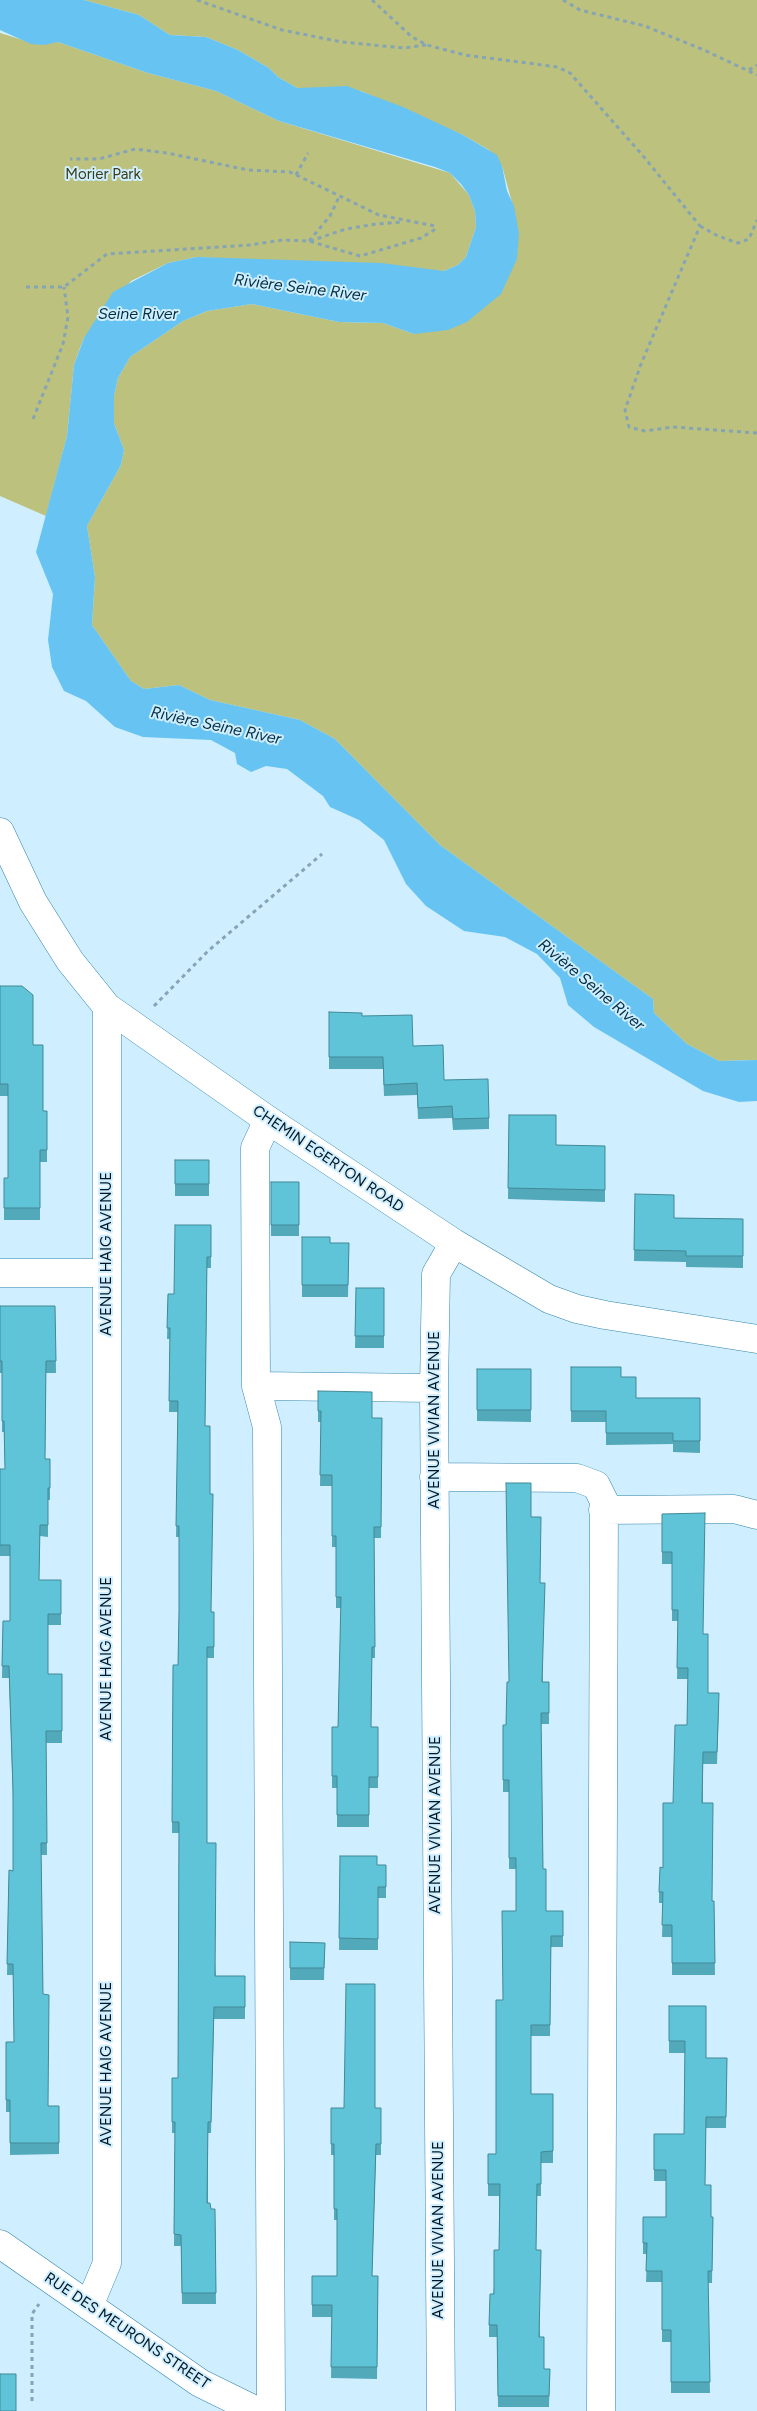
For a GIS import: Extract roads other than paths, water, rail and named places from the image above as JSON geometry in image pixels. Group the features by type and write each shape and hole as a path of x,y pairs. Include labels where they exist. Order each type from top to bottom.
{"street":[{"name":"CHEMIN EGERTON ROAD","path":"0,832 33,902 70,961 107,1007 268,1120 454,1243 549,1299 577,1309 757,1339"},
{"name":"AVENUE HAIG AVENUE","path":"89,2306 107,2263 107,1007"},
{"path":"268,1120 255,1148 256,1386 267,1428 271,2411"},
{"name":"AVENUE VIVIAN AVENUE","path":"441,2411 434,1388 436,1274 454,1243"},
{"path":"0,1273 107,1273"},
{"path":"256,1386 434,1388"},
{"path":"434,1477 577,1478 596,1485 604,1501 601,2411"},
{"path":"604,1510 734,1509 757,1515"},
{"name":"RUE DES MEURONS STREET","path":"0,2244 200,2383 257,2411"}],"water":[{"name":"Seine River","path":"0,0 84,0 139,15 170,35 206,37 238,50 269,68 278,77 297,88 347,86 403,107 463,135 497,155 502,166 507,191 514,206 519,233 517,259 501,294 467,322 448,330 414,334 383,323 339,322 252,304 207,311 183,321 130,357 118,378 114,396 114,423 124,450 121,465 87,526 95,577 92,625 131,681 144,689 179,685 210,700 300,720 335,739 440,845 653,999 654,1013 687,1044 719,1061 757,1060 757,1101 739,1102 703,1091 594,1027 568,1005 560,978 537,954 505,937 464,931 426,906 406,884 384,840 359,820 330,807 323,796 287,769 266,766 251,772 237,764 235,753 211,740 143,737 115,727 86,701 64,691 52,667 48,640 53,594 36,552 67,436 74,365 84,338 113,292 168,263 197,257 381,263 444,271 458,265 466,257 476,227 475,211 469,195 461,184 450,173 435,167 279,121 216,91 148,73 58,42 44,45 31,44 0,30"}],"park label":[{"name":"Morier Park","path":"103,175"}],"water label":[{"name":"Rivière Seine River","path":"300,288"},
{"name":"Rivière Seine River","path":"216,726"},
{"name":"Rivière Seine River","path":"591,985"}]}
